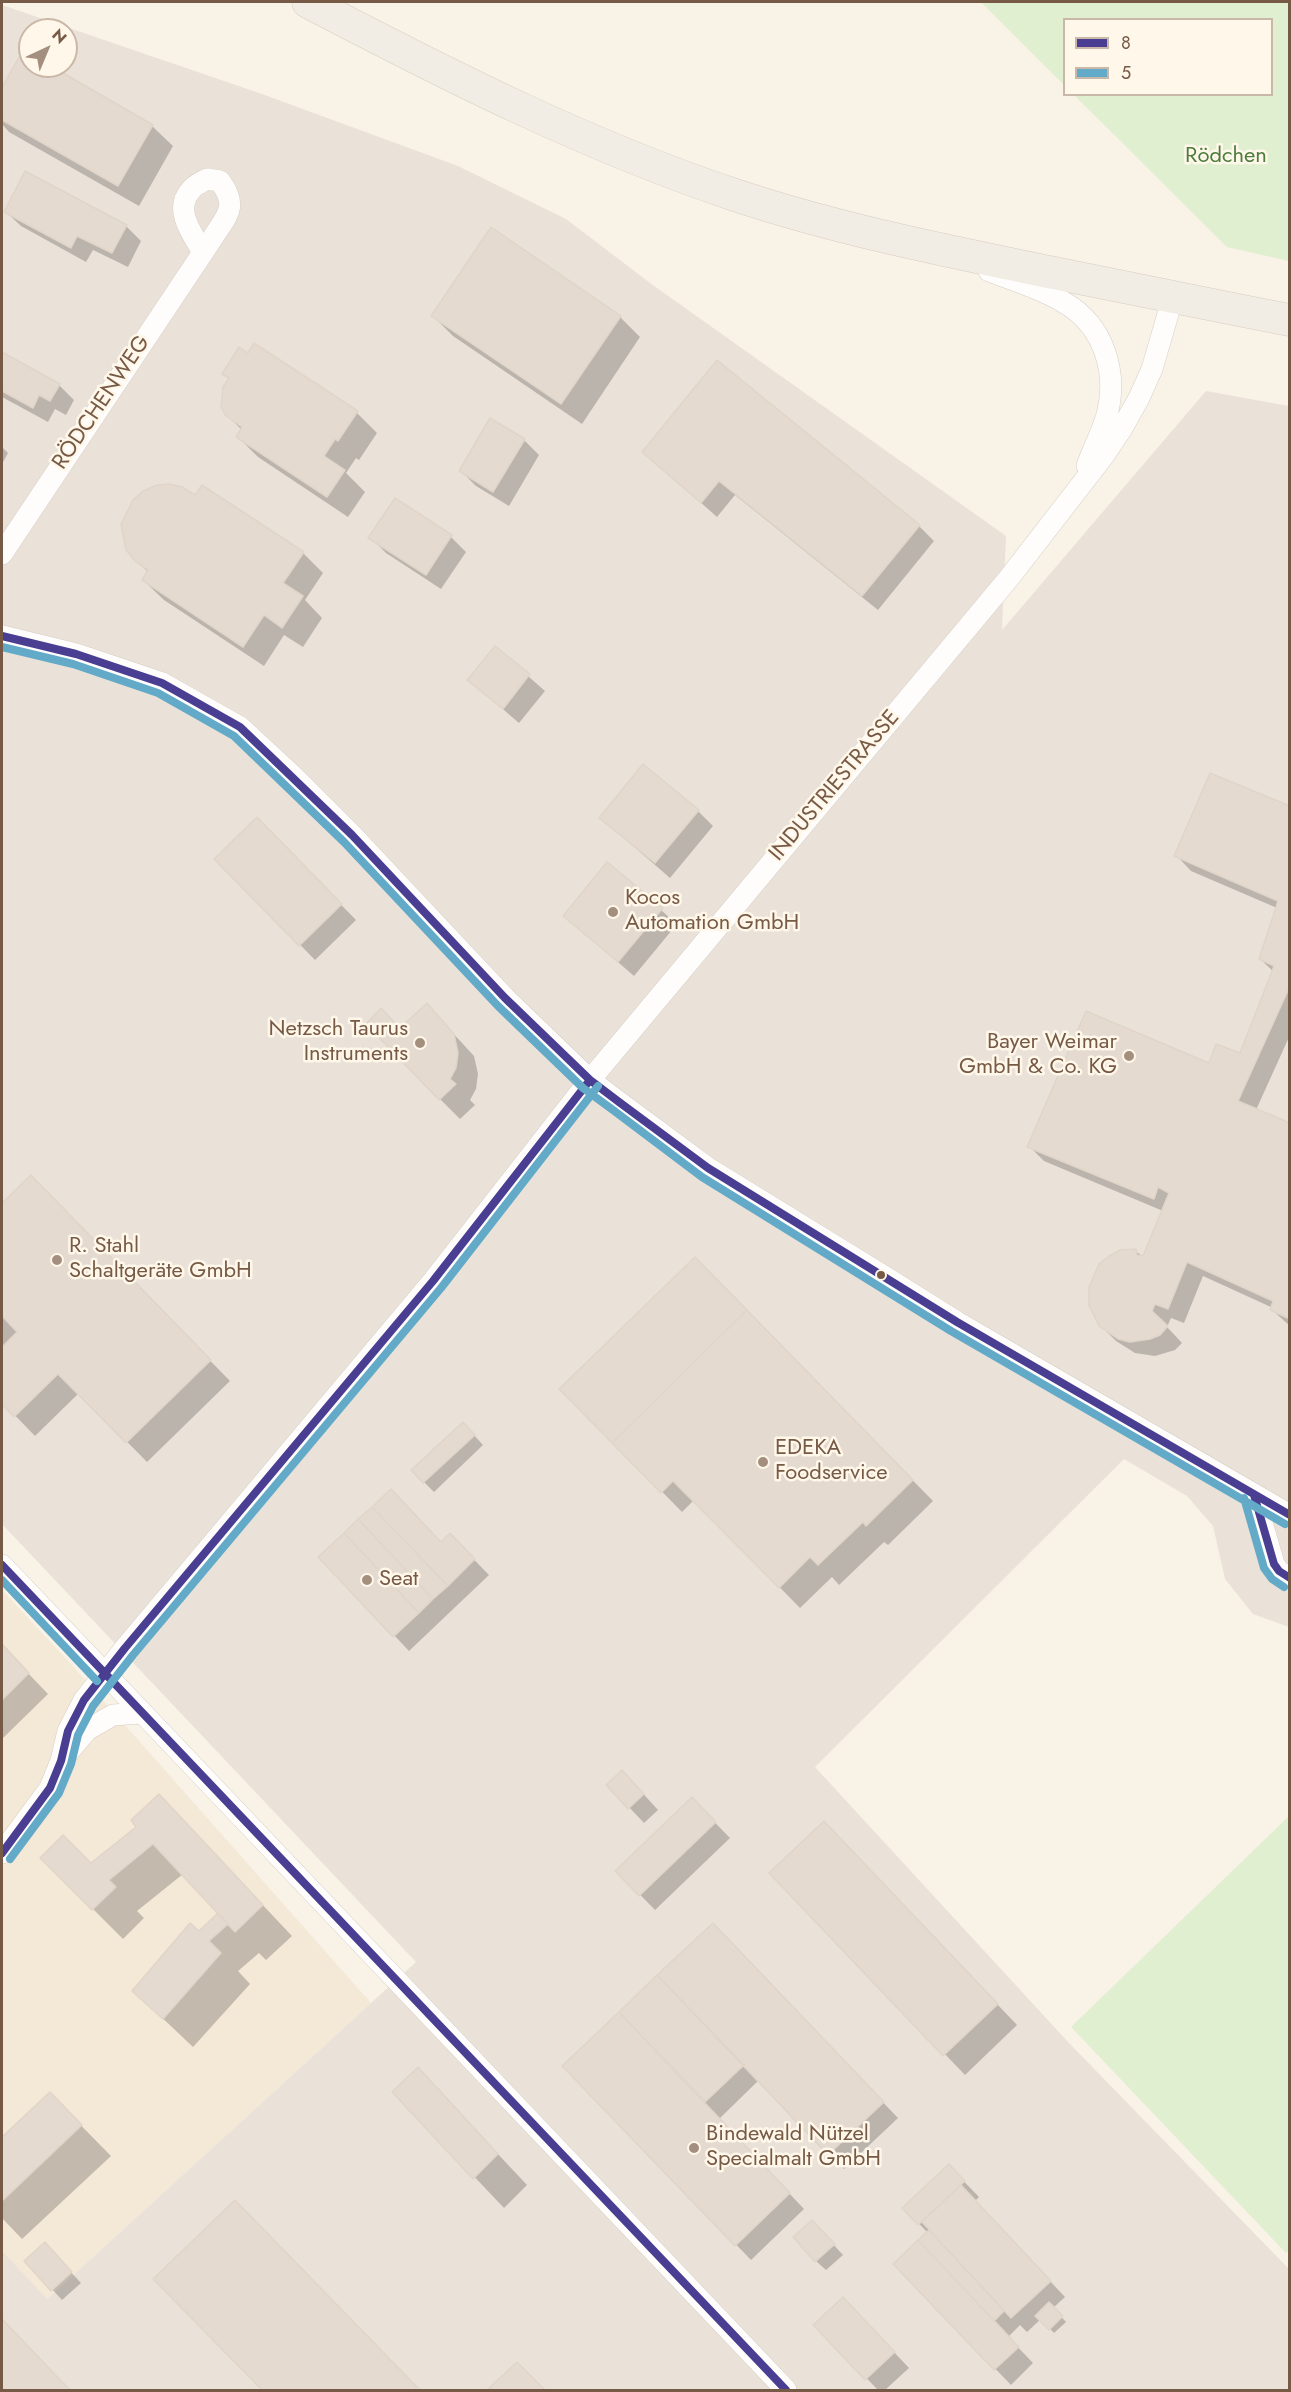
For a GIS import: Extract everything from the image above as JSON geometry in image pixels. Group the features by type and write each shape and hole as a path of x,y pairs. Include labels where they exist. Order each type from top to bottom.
{"main road":[{"path":"308,2 477,89 600,145 738,196 926,247 1290,320"}],"street":[{"path":"926,247 1042,291 1067,303 1087,321 1099,338 1107,354 1111,372 1108,405 1079,486"},
{"name":"RÖDCHENWEG","path":"2,554 203,252"},
{"name":"INDUSTRIESTRASSE","path":"2,1853 50,1788 61,1761 68,1731 84,1700 434,1281 590,1080 1009,578 1105,454 1139,398 1163,338 1173,297"},
{"path":"2,636 76,654 162,683 240,727 352,835 505,998 590,1080 708,1168 957,1322 1290,1515"},
{"path":"1254,1496 1274,1564 1279,1571 1290,1578"},
{"path":"2,1565 786,2391"},
{"name":"INDUSTRIESTRASSE","path":"61,1761 87,1730 112,1715 141,1713"}],"shaded area":[{"path":"2,5 40,18 18,18 18,78 78,78 78,31 262,94 458,166 566,219 650,283 1006,536 1002,630 1206,391 1289,406 1289,1627 1253,1614 1225,1579 1213,1526 1187,1496 1124,1459 815,1767 1069,2043 1289,2269 1289,2390 2,2390 2,2251 47,2299 416,1962 2,1524"},
{"path":"2,1590 69,1662 371,2003 47,2299 2,2254"}],"green space":[{"name":"Rödchen","path":"981,2 1289,2 1289,261 1227,247 1075,96 1273,96 1273,18 1063,18 1063,84"},
{"path":"1289,1816 1290,2249 1286,2253 1071,2027"}],"building":[{"path":"18,59 18,78 72,78 153,125 118,186 2,120 2,87"},
{"path":"25,171 127,225 112,253 77,236 71,248 4,212"},
{"path":"491,227 621,316 561,404 431,316"},
{"path":"254,343 358,411 338,441 335,439 324,456 345,470 327,497 236,437 242,427 226,416 221,407 223,387 229,378 222,374 239,347 248,353"},
{"path":"2,352 60,384 50,401 39,395 33,408 2,391"},
{"path":"717,360 920,525 862,596 719,481 701,503 642,452"},
{"path":"490,418 525,439 493,492 459,471"},
{"path":"169,484 182,487 195,495 202,485 304,552 283,583 303,596 282,628 264,615 243,647 142,580 148,570 136,562 126,550 121,524 133,500 143,491 157,485"},
{"path":"395,498 452,535 426,575 368,538"},
{"path":"495,646 530,674 503,709 467,680"},
{"path":"643,764 699,810 655,863 599,818"},
{"name":"Bayer Weimar GmbH & Co. KG","path":"1210,773 1290,806 1290,986 1238,1101 1290,1123 1290,1319 1270,1310 1273,1301 1187,1262 1168,1309 1155,1304 1152,1311 1168,1326 1160,1335 1130,1342 1118,1339 1099,1326 1089,1306 1089,1287 1099,1264 1109,1256 1120,1250 1136,1249 1137,1255 1143,1256 1169,1193 1158,1187 1154,1199 1027,1147 1086,1011 1209,1063 1216,1044 1240,1053 1274,966 1259,959 1278,901 1174,856"},
{"path":"257,817 342,904 299,946 214,859"},
{"name":"Kocos Automation GmbH","path":"607,862 663,908 618,962 563,916"},
{"name":"Netzsch Taurus Instruments","path":"427,1003 454,1034 458,1053 456,1068 450,1079 456,1084 439,1100 366,1024 381,1008 400,1028"},
{"name":"R. Stahl Schaltgeräte GmbH","path":"31,1175 211,1360 126,1443 58,1374 14,1417 2,1404 2,1347 17,1332 2,1316 2,1203"},
{"path":"695,1257 747,1310 612,1443 559,1389"},
{"name":"EDEKA Foodservice","path":"747,1310 913,1480 866,1526 863,1522 818,1565 810,1557 779,1588 673,1481 661,1493 612,1443"},
{"path":"463,1422 475,1435 423,1483 411,1470"},
{"path":"391,1489 441,1542 450,1533 475,1559 448,1586 372,1507"},
{"path":"372,1507 448,1586 433,1599 358,1519"},
{"path":"358,1519 433,1599 419,1613 344,1533"},
{"path":"344,1533 419,1613 393,1637 318,1557"},
{"path":"2,1644 29,1673 2,1700"},
{"path":"622,1770 644,1794 628,1809 606,1785"},
{"path":"159,1794 263,1905 235,1932 153,1844 109,1880 116,1887 92,1910 40,1858 63,1835 91,1863 136,1827 131,1820"},
{"path":"692,1797 716,1822 639,1896 615,1871"},
{"path":"824,1821 998,2004 943,2056 769,1873"},
{"path":"218,1913 228,1924 209,1941 221,1953 163,2019 132,1991 190,1923 199,1931"},
{"name":"Bindewald Nützel Specialmalt GmbH","path":"713,1923 884,2102 828,2155 657,1975"},
{"name":"Bindewald Nützel Specialmalt GmbH","path":"657,1975 744,2065 705,2102 619,2012"},
{"name":"Bindewald Nützel Specialmalt GmbH","path":"619,2012 790,2193 735,2246 562,2066"},
{"path":"418,2067 498,2154 473,2179 392,2092"},
{"path":"50,2092 82,2125 2,2201 2,2137"},
{"name":"Bindewald Nützel Specialmalt GmbH","path":"949,2164 965,2181 918,2225 902,2208"},
{"name":"Bindewald Nützel Specialmalt GmbH","path":"961,2185 1051,2281 1011,2318 922,2222"},
{"path":"235,2200 420,2390 262,2390 153,2279"},
{"path":"812,2220 835,2244 815,2262 793,2237"},
{"path":"929,2230 1004,2311 994,2321 918,2240"},
{"path":"918,2240 1019,2347 994,2370 893,2264"},
{"path":"45,2242 72,2272 51,2291 24,2261"},
{"path":"843,2297 895,2352 865,2380 813,2325"},
{"path":"1049,2302 1063,2316 1049,2330 1035,2316"},
{"path":"2,2319 70,2390 2,2390"},
{"path":"517,2362 545,2390 487,2390"}],"transit line":[{"name":"8","path":"2,636 76,654 162,683 240,727 352,835 505,998 590,1080 619,1102 708,1168 957,1322 1290,1515"},
{"name":"5","path":"2,647 73,664 158,693 234,736 344,842 498,1006 583,1088 702,1177 951,1331 1285,1524"},
{"name":"8","path":"2,1853 50,1788 61,1761 68,1731 84,1700 433,1281 590,1080"},
{"name":"5","path":"10,1859 59,1793 71,1764 78,1735 93,1706 133,1655 441,1288 598,1086"},
{"name":"8","path":"1254,1495 1274,1564 1279,1571 1290,1578"},
{"name":"5","path":"1244,1498 1264,1568 1272,1579 1284,1587"},
{"name":"8","path":"2,1565 786,2390"},
{"name":"5","path":"2,1580 97,1681"}],"place":[{"name":"Kocos Automation GmbH","path":"613,912"},
{"name":"Netzsch Taurus Instruments","path":"420,1043"},
{"name":"Bayer Weimar GmbH & Co. KG","path":"1129,1056"},
{"name":"R. Stahl Schaltgeräte GmbH","path":"57,1260"},
{"name":"EDEKA Foodservice","path":"763,1462"},
{"name":"Seat","path":"367,1580"},
{"name":"Bindewald Nützel Specialmalt GmbH","path":"694,2148"}]}
